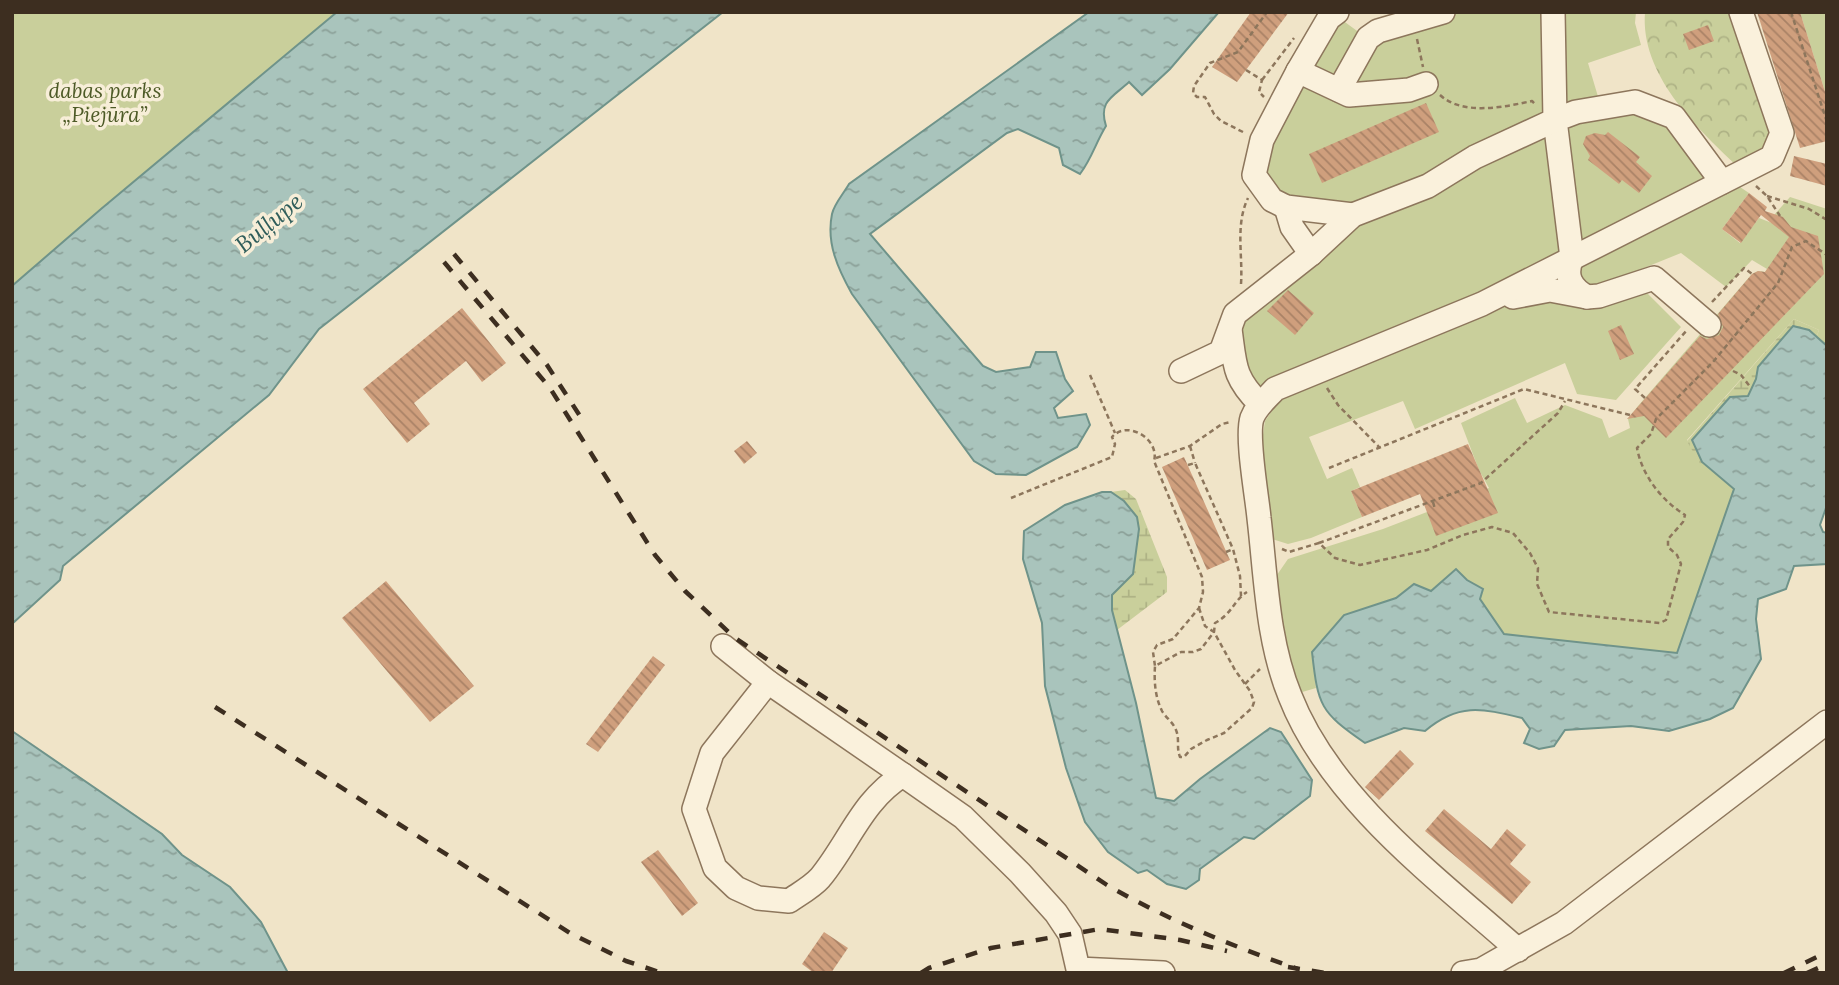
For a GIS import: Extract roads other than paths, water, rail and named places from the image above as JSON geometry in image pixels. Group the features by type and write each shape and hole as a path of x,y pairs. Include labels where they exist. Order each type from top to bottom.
{"lane":[{"path":"1353,215 1286,207 1272,200 1254,175 1262,139 1329,18 1338,12 1368,38"},
{"path":"1339,90 1368,38 1378,31 1443,12"},
{"path":"1553,12 1555,120 1572,258 1568,267 1569,278 1574,288 1587,297"},
{"path":"1256,411 1275,389 1482,304 1772,157 1782,133 1741,12"},
{"path":"1298,71 1349,95 1409,90 1426,84"},
{"path":"1181,370 1221,352 1232,321 1353,215 1428,186 1475,157 1576,112 1636,102 1674,117 1732,177"},
{"path":"1286,207 1292,228 1311,254"},
{"path":"1482,304 1550,290 1587,297 1598,296 1654,278 1709,325"},
{"path":"1232,321 1235,367 1256,411 1252,455 1265,582 1277,656 1290,696 1313,744 1341,783 1401,846 1518,950"},
{"path":"723,646 768,682 963,817 1056,913 1070,934 1078,969 1163,973"},
{"path":"768,682 712,753 694,809 715,869 736,888 758,898 789,901 819,880 872,801 903,775"},
{"path":"1463,973 1481,970 1564,923 1827,722"}],"water":[{"name":"Buļļupe","path":"337,12 723,12 319,329 269,395 63,566 60,580 12,624 12,286"},
{"path":"1089,12 1219,12 1170,69 1142,95 1129,82 1108,100 1104,111 1106,126 1080,174 1063,165 1059,148 1018,129 1007,133 870,234 983,366 996,372 1030,367 1036,352 1056,352 1065,379 1073,391 1054,408 1058,418 1086,414 1090,425 1077,447 1026,475 996,474 974,461 852,294 834,256 832,214 849,184"},
{"path":"1793,326 1809,330 1827,346 1827,505 1820,525 1823,532 1827,533 1827,564 1794,566 1786,589 1758,599 1756,619 1761,659 1733,708 1710,719 1669,731 1631,726 1565,730 1554,746 1539,749 1524,743 1530,729 1522,718 1482,710 1448,716 1425,731 1404,728 1365,743 1330,715 1316,685 1312,652 1344,615 1396,598 1414,584 1431,591 1456,569 1467,580 1483,589 1480,599 1504,634 1677,653 1734,489 1702,462 1692,440 1730,397 1748,396 1758,367"},
{"path":"1102,492 1111,492 1124,501 1137,517 1139,529 1133,574 1112,595 1112,610 1136,703 1156,798 1174,801 1270,728 1281,732 1312,780 1310,796 1254,839 1244,837 1200,869 1199,880 1186,889 1167,884 1147,870 1138,873 1108,852 1085,822 1066,768 1045,686 1042,623 1023,559 1024,531 1065,505"},
{"path":"12,731 162,834 182,855 230,887 261,922 288,973 12,973"}],"railway":[{"path":"454,254 547,365 580,416"},
{"path":"444,262 550,388 655,555 685,591 735,638 1107,885 1153,910 1298,969"},
{"path":"215,707 570,933 626,961 662,973"},
{"path":"921,973 991,948 1100,929 1180,940 1227,951"},
{"path":"1784,973 1827,952"},
{"path":"1807,973 1827,964"},
{"path":"1288,967 1325,973"}],"park label":[{"name":"dabas parks „Piejūra”","path":"105,103"}]}
